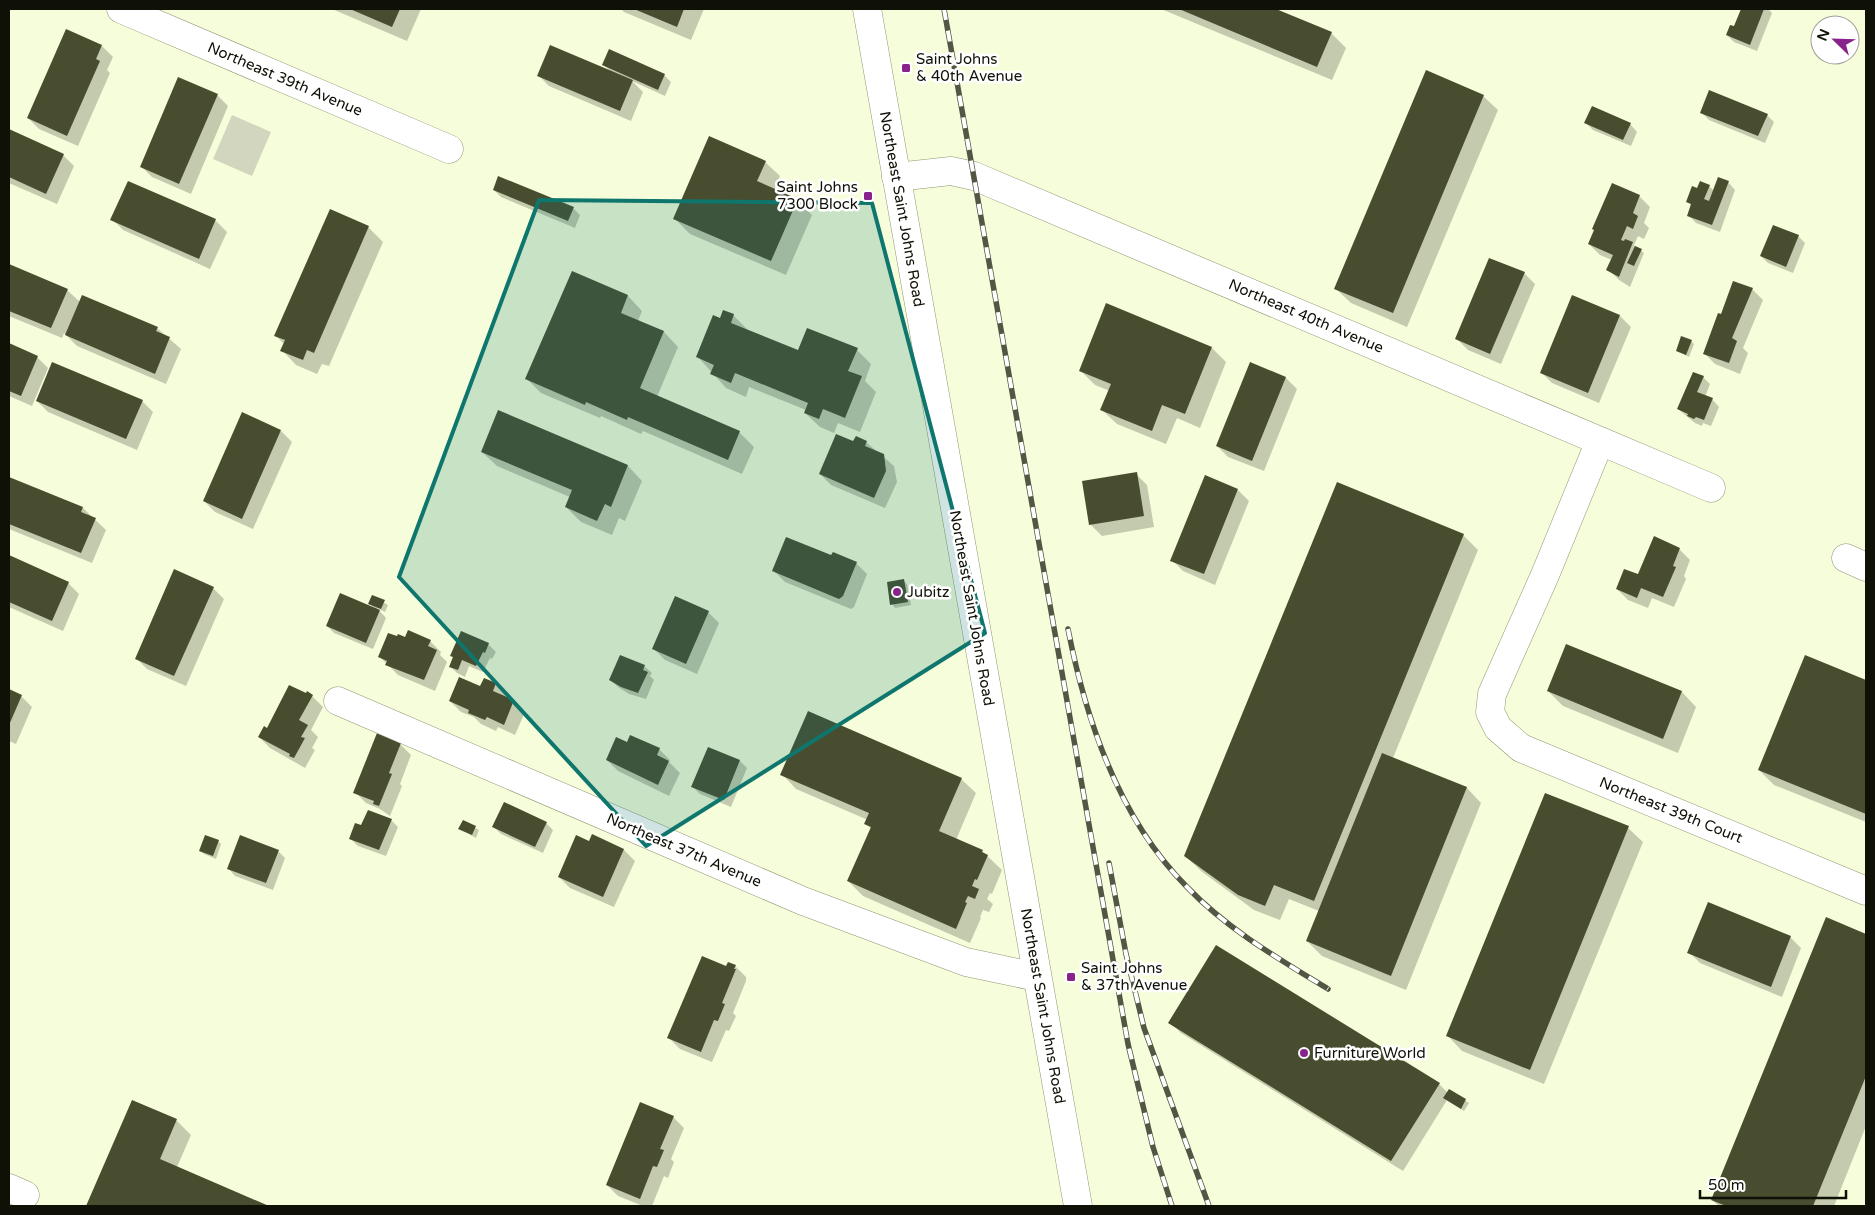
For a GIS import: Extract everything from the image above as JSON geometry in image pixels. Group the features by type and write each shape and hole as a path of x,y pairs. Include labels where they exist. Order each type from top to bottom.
{"street":[{"name":"Northeast 39th Avenue","path":"121,9 449,149"},
{"name":"Northeast Saint Johns Road","path":"866,9 1078,1206"},
{"name":"Northeast 40th Avenue","path":"896,177 951,171 974,176 1711,488"},
{"name":"Northeast 39th Court","path":"1600,441 1545,575 1496,684 1490,712 1498,728 1520,748 1866,891"},
{"name":"Northeast 37th Avenue","path":"338,701 803,901 966,962 1037,977"}],"highlighted area":[{"path":"539,200 872,203 985,633 646,846 399,577"}],"green space":[{"path":"232,115 271,132 252,176 213,159"}],"building":[{"path":"350,9 400,9 392,27"},
{"path":"634,9 684,9 677,27"},
{"path":"1179,9 1276,9 1332,32 1317,67"},
{"path":"1741,9 1764,9 1750,45 1726,35 1730,25 1734,26"},
{"path":"66,29 102,45 96,59 100,61 67,136 27,118"},
{"path":"550,45 633,80 620,111 537,76"},
{"path":"609,49 665,74 658,90 602,65"},
{"path":"1426,70 1484,95 1393,313 1334,289"},
{"path":"178,77 218,94 179,184 140,167"},
{"path":"1709,90 1768,114 1758,136 1700,113"},
{"path":"1592,106 1631,123 1623,140 1584,123"},
{"path":"9,129 64,154 46,194 9,177"},
{"path":"709,136 766,161 757,181 798,199 771,261 673,219"},
{"path":"498,176 574,207 568,221 493,190"},
{"path":"1718,177 1729,181 1712,225 1687,216 1691,204 1686,202 1692,186 1697,188 1700,181 1710,185 1704,199 1709,201"},
{"path":"128,181 216,219 199,259 110,220"},
{"path":"1612,183 1640,195 1633,213 1638,216 1633,229 1627,226 1621,240 1624,241 1625,239 1633,242 1619,277 1606,270 1613,255 1588,244 1594,230 1592,229"},
{"path":"330,209 369,226 314,353 307,350 303,360 280,351 285,340 274,336"},
{"path":"1773,225 1799,235 1786,267 1760,256"},
{"path":"1635,246 1642,249 1634,266 1627,263"},
{"path":"1489,258 1525,272 1490,354 1455,339"},
{"path":"9,264 68,289 51,328 9,311"},
{"path":"572,271 628,295 621,313 664,331 640,388 740,431 728,460 628,417 627,420 586,402 585,405 525,379"},
{"path":"1733,281 1753,288 1732,338 1737,341 1729,363 1703,354 1718,313 1721,314"},
{"path":"82,295 158,327 156,331 170,337 155,374 65,335"},
{"path":"1572,295 1620,315 1588,393 1540,373"},
{"path":"1106,303 1212,347 1185,414 1162,405 1152,431 1100,410 1111,384 1079,371"},
{"path":"723,310 734,314 731,323 798,350 807,328 858,348 848,371 862,376 845,418 823,409 819,419 804,413 808,403 735,373 731,383 710,374 714,365 696,357 713,315 720,318"},
{"path":"1681,336 1692,340 1686,355 1676,351"},
{"path":"9,343 38,356 21,396 9,391"},
{"path":"52,362 143,400 126,439 36,401"},
{"path":"1250,362 1286,377 1252,461 1216,446"},
{"path":"1693,372 1704,376 1697,392 1713,398 1704,420 1696,417 1694,419 1677,409"},
{"path":"498,410 628,465 611,507 605,504 597,521 565,507 572,490 481,452"},
{"path":"242,412 281,430 242,519 203,501"},
{"path":"836,434 853,441 856,436 867,441 865,446 884,454 886,471 874,498 819,474"},
{"path":"1137,472 1144,516 1089,525 1082,481"},
{"path":"1205,475 1238,489 1204,574 1170,561"},
{"path":"9,477 83,507 81,512 96,518 81,553 9,524"},
{"path":"1337,482 1464,534 1314,901 1274,885 1265,906 1238,895 1184,856"},
{"path":"1654,536 1680,548 1673,566 1676,567 1663,597 1641,588 1637,598 1616,589 1624,569 1638,574"},
{"path":"786,537 831,555 833,552 857,562 843,596 839,599 772,571"},
{"path":"9,555 69,582 52,621 9,602"},
{"path":"174,569 214,587 174,676 135,659"},
{"name":"Jubitz","path":"904,579 908,602 890,605 887,582"},
{"path":"340,593 380,610 366,643 326,626"},
{"path":"372,595 385,600 381,609 368,604"},
{"path":"675,596 709,611 686,664 652,649"},
{"path":"408,630 431,640 428,646 437,650 424,680 385,665 387,661 378,657 388,633 405,637"},
{"path":"461,631 489,643 476,666 462,660 458,670 449,667 453,657 450,656"},
{"path":"1566,644 1682,691 1663,739 1547,691"},
{"path":"620,655 645,665 643,670 648,672 638,693 609,680"},
{"path":"1805,655 1866,680 1866,814 1758,770"},
{"path":"459,677 480,686 484,678 496,683 493,691 514,700 504,725 487,717 485,720 468,713 469,710 449,701"},
{"path":"289,685 313,695 299,720 308,725 301,737 305,738 294,758 258,737 264,726 267,728"},
{"path":"9,689 22,695 9,725"},
{"path":"808,711 962,778 939,831 983,850 982,852 988,855 977,880 975,879 972,886 979,889 975,899 968,896 956,929 847,881 871,827 864,824 869,813 780,775"},
{"path":"377,733 401,743 389,773 392,774 379,806 373,804 374,801 353,793"},
{"path":"630,735 660,748 657,755 669,761 658,785 606,760 616,737 627,742"},
{"path":"708,747 740,760 724,800 691,787"},
{"path":"1382,753 1467,787 1391,976 1306,941"},
{"path":"1545,793 1629,826 1530,1070 1446,1036"},
{"path":"504,802 547,822 535,847 492,827"},
{"path":"368,810 392,819 379,850 349,839 355,823 361,825"},
{"path":"463,820 476,826 472,835 458,829"},
{"path":"592,834 624,849 603,897 558,877 576,835 589,841"},
{"path":"205,835 219,840 213,856 199,851"},
{"path":"240,835 279,850 266,883 227,869"},
{"path":"1708,902 1791,936 1771,987 1687,953"},
{"path":"1826,917 1866,934 1866,1076 1813,1206 1726,1206 1711,1200"},
{"name":"Furniture World","path":"1216,945 1440,1083 1391,1161 1168,1023"},
{"path":"702,956 726,966 728,962 736,965 734,969 736,969 722,1003 725,1004 718,1021 714,1020 701,1052 667,1038"},
{"path":"1449,1089 1466,1099 1461,1109 1443,1098"},
{"path":"132,1100 177,1119 160,1159 269,1206 86,1206"},
{"path":"640,1102 674,1116 660,1149 664,1150 657,1167 653,1166 640,1199 606,1185"}],"railway":[{"path":"944,9 1128,1044 1153,1147 1172,1206"},
{"path":"1068,629 1075,664 1096,733 1124,800 1142,831 1163,860 1187,887 1219,916 1254,943 1328,989"},
{"path":"1109,863 1126,954 1144,1028 1209,1206"}],"place":[{"name":"Saint Johns & 40th Avenue","path":"906,68"},
{"name":"Saint Johns 7300 Block","path":"868,196"},
{"name":"Jubitz","path":"897,592"},
{"name":"Saint Johns & 37th Avenue","path":"1071,977"},
{"name":"Furniture World","path":"1304,1053"}]}
